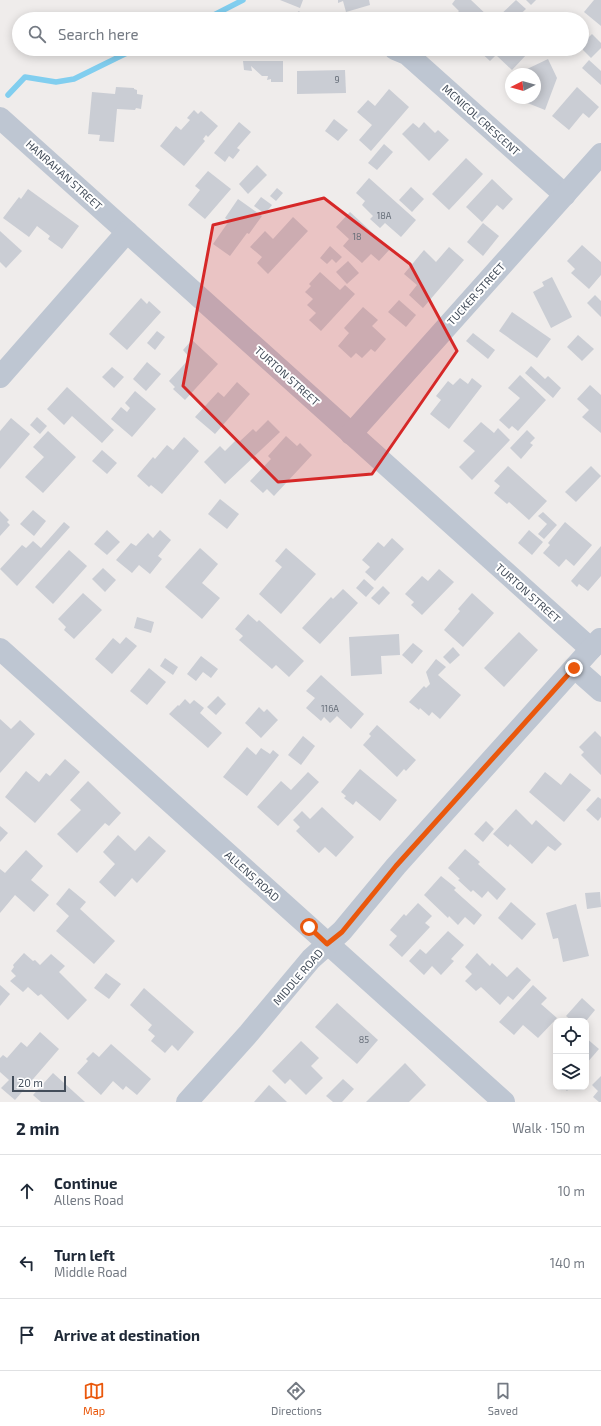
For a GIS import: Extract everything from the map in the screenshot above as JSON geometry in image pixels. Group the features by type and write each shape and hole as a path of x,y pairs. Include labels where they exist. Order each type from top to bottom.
{"street":[{"name":"MCNICOL CRESCENT","path":"409,56 565,195"},
{"name":"HANRAHAN STREET","path":"3,121 127,232"},
{"name":"TUCKER STREET","path":"351,434 601,154"},
{"path":"0,377 127,232"},
{"name":"TURTON STREET","path":"127,232 351,434 596,644"},
{"name":"MIDDLE ROAD","path":"187,1102 314,957 342,932 401,860 596,644"},
{"name":"ALLENS ROAD","path":"0,649 504,1102"},
{"path":"574,668 601,691"}],"highlighted area":[{"path":"324,198 410,264 457,351 372,474 278,482 183,386 213,225"}],"building":[{"path":"280,0 303,0 300,8"},
{"path":"338,0 369,0 370,5 346,12 343,1 338,3"},
{"path":"455,0 471,0 484,12 458,12 459,11 452,4"},
{"path":"516,0 526,9 523,12 503,12"},
{"path":"526,0 536,0 531,5"},
{"path":"594,0 601,0 601,26 589,16 589,12 584,12"},
{"path":"592,34 601,43 601,48 591,58 589,56 589,37"},
{"path":"485,56 495,56 490,61"},
{"path":"497,56 525,56 514,68 510,68"},
{"path":"548,59 557,78 545,110 530,104 541,104 541,68 529,68"},
{"path":"589,60 601,71 601,85 582,68"},
{"path":"243,61 283,61 283,82 271,82 271,79 267,80 268,76 262,76 251,66 252,71 244,70"},
{"path":"345,70 346,93 297,94 297,71"},
{"path":"116,87 134,88 137,90 137,94 143,95 141,109 117,109 114,142 99,141 100,135 88,134 92,92 115,94"},
{"path":"577,87 599,107 589,118 583,113 569,130 552,116"},
{"path":"389,89 409,107 371,151 359,140 372,125 357,112 368,100 375,106"},
{"path":"194,110 198,114 201,111 218,126 208,137 206,135 203,139 205,141 184,166 160,146 176,126 181,130 190,120 187,118"},
{"path":"334,119 348,130 338,141 325,131"},
{"path":"239,122 251,132 237,148 240,150 233,159 229,156 225,162 214,153"},
{"path":"424,122 435,133 438,130 449,140 429,161 402,134 413,123 419,128"},
{"path":"384,144 393,152 377,170 368,163"},
{"path":"466,158 483,174 449,210 432,194"},
{"path":"257,165 267,175 248,194 239,184"},
{"path":"208,171 231,189 205,219 188,205 200,190 195,186"},
{"path":"369,178 416,220 401,237 385,223 380,228 370,219 373,216 362,205 365,201 356,193"},
{"path":"492,179 513,199 503,210 497,205 482,222 466,207"},
{"path":"411,187 424,199 412,212 399,200"},
{"path":"277,188 283,193 276,201 270,196"},
{"path":"28,189 79,226 62,249 48,239 50,236 37,226 29,237 3,218 19,197 21,199"},
{"path":"261,197 272,205 265,214 254,206"},
{"path":"238,199 262,216 230,256 213,244 229,221 225,218"},
{"path":"350,212 390,249 379,261 371,254 362,263 343,246 349,239 336,227"},
{"path":"293,217 308,231 268,274 257,263 262,257 250,247 265,231 273,239"},
{"path":"483,223 499,236 483,256 467,242"},
{"path":"0,231 22,251 6,268 0,262"},
{"path":"582,245 601,262 601,275 589,289 571,273 575,269 567,261"},
{"path":"330,246 342,257 336,263 332,259 327,264 320,258"},
{"path":"449,247 464,260 423,308 409,295 417,285 404,274 424,250 436,262"},
{"path":"348,261 359,273 347,284 336,272"},
{"path":"320,272 340,290 345,285 355,294 321,331 309,320 316,313 307,305 313,299 305,292 311,286 309,284"},
{"path":"552,277 572,317 551,328 533,292 544,286 542,282"},
{"path":"595,295 601,301 601,317 587,303"},
{"path":"141,298 147,304 149,301 161,312 127,350 109,334"},
{"path":"399,300 416,315 406,327 388,312"},
{"path":"363,307 378,320 372,326 386,339 375,352 371,349 362,358 356,353 351,358 338,346 349,333 344,328"},
{"path":"512,312 551,339 537,358 499,331"},
{"path":"157,331 165,337 155,350 147,343"},
{"path":"473,333 495,350 488,359 466,341"},
{"path":"578,335 594,349 582,361 567,347"},
{"path":"192,340 218,364 185,400 173,389 175,387 169,381 190,358 183,350"},
{"path":"147,362 161,374 146,391 133,379"},
{"path":"531,366 545,379 548,376 561,388 553,398 525,373"},
{"path":"112,367 124,377 114,388 102,377"},
{"path":"520,375 546,400 518,431 512,426 509,429 499,420 520,398 508,388"},
{"path":"460,378 468,384 472,378 482,386 449,429 430,414 441,400 436,396 448,381 453,385"},
{"path":"237,382 250,394 215,434 195,417 218,392 224,397"},
{"path":"590,385 601,395 601,433 582,417 589,410 577,399"},
{"path":"67,387 114,430 102,443 72,416 64,425 47,409"},
{"path":"135,391 156,409 132,437 111,419 121,407 127,412 130,408 125,403"},
{"path":"37,417 47,426 40,434 30,425"},
{"path":"11,418 30,434 0,469 0,431"},
{"path":"268,420 280,432 225,484 204,462 220,446 225,451 236,440 239,442 253,429 256,432"},
{"path":"481,422 494,433 498,428 510,440 472,480 459,467 475,451 463,441"},
{"path":"527,430 535,438 530,443 533,445 521,459 510,448"},
{"path":"48,431 76,457 43,493 25,477 44,457 33,447"},
{"path":"286,436 297,446 300,443 312,455 274,496 267,489 263,493 250,481 271,459 268,456"},
{"path":"184,437 199,451 162,494 151,485 149,487 137,476 153,457 155,459 167,445 173,450"},
{"path":"102,450 117,463 107,474 92,461"},
{"path":"508,466 547,501 529,520 509,502 507,504 494,493 500,486 494,481"},
{"path":"591,466 601,476 576,502 565,492"},
{"path":"220,499 239,514 227,529 208,514"},
{"path":"33,510 46,521 34,536 20,524"},
{"path":"0,511 9,520 7,522 10,525 0,536"},
{"path":"543,512 557,525 544,539 538,534 547,524 538,516"},
{"path":"64,522 70,527 17,586 0,569 22,545 26,548 33,541 41,548"},
{"path":"565,522 592,545 574,566 566,559 559,567 543,553 550,545 548,543"},
{"path":"107,530 120,542 107,555 94,544"},
{"path":"160,530 171,540 158,556 162,559 150,574 139,565 132,573 116,560 131,543 136,546 148,533 153,538"},
{"path":"529,530 543,542 532,555 518,543"},
{"path":"392,538 404,549 375,581 365,572 370,567 362,560 378,542 384,547"},
{"path":"601,546 601,576 588,591 579,584 577,587 571,581"},
{"path":"200,548 218,564 202,583 220,598 202,619 165,587"},
{"path":"286,548 316,574 281,614 259,594 282,567 275,561"},
{"path":"69,550 87,566 53,604 35,587"},
{"path":"103,568 116,580 105,592 92,579"},
{"path":"439,569 454,582 422,615 411,605 414,602 405,594 422,576 428,581"},
{"path":"364,579 374,588 366,597 356,588"},
{"path":"383,586 390,593 379,605 371,598"},
{"path":"343,589 358,603 320,644 302,628 331,597 333,599"},
{"path":"83,593 102,610 74,639 64,630 66,627 58,619"},
{"path":"472,593 494,613 463,647 444,630 460,611 458,609"},
{"path":"248,614 257,622 259,620 304,661 289,677 276,665 272,669 239,640 243,636 235,629"},
{"path":"137,617 154,622 151,633 134,628"},
{"path":"519,632 538,650 504,687 484,668"},
{"path":"399,634 400,655 381,656 382,674 351,676 349,637"},
{"path":"126,637 137,646 112,674 95,659 113,638 120,644"},
{"path":"413,643 423,651 412,664 402,655"},
{"path":"453,647 460,655 450,664 443,657"},
{"path":"201,656 218,669 211,678 203,672 196,681 187,674"},
{"path":"165,658 178,667 173,675 160,666"},
{"path":"436,659 446,667 438,675 461,695 440,719 432,712 429,716 420,708 419,710 409,702 424,686 426,688 430,684 426,672"},
{"path":"149,668 166,682 147,705 130,691"},
{"path":"321,675 364,714 351,729 337,716 330,723 324,717 321,721 306,708 315,698 306,691"},
{"path":"218,696 226,704 216,715 207,707"},
{"path":"185,699 190,704 194,700 204,708 200,713 222,733 208,748 169,714"},
{"path":"259,707 264,712 267,709 278,720 261,738 245,723"},
{"path":"0,719 11,729 20,720 35,734 0,773"},
{"path":"377,725 416,760 406,771 404,769 397,777 363,745 371,736 369,734"},
{"path":"595,731 601,737 601,775 581,755 584,752 579,747"},
{"path":"303,736 315,746 301,765 288,755"},
{"path":"247,747 256,755 261,748 270,754 273,750 279,755 247,796 223,777"},
{"path":"65,759 80,772 35,823 5,797 26,771 39,782 46,773 50,776"},
{"path":"360,769 397,800 380,821 356,801 353,805 344,798 346,796 341,792"},
{"path":"308,772 319,782 278,826 257,807 281,781 291,790"},
{"path":"545,772 561,785 570,773 591,790 564,822 529,792"},
{"path":"88,781 121,813 109,826 105,823 77,853 57,834 81,810 70,800"},
{"path":"598,797 601,799 601,817 598,821 586,810"},
{"path":"322,807 354,837 336,857 325,847 319,853 296,831 300,827 293,820 302,811 310,819"},
{"path":"516,809 532,825 536,820 562,844 555,851 548,846 532,864 510,844 508,847 493,834"},
{"path":"486,821 494,829 483,842 474,834"},
{"path":"0,826 8,833 0,842"},
{"path":"118,835 135,851 149,836 166,851 137,883 132,878 115,897 99,882 115,864 103,852"},
{"path":"465,849 480,862 478,864 506,889 497,900 488,891 482,898 473,890 471,892 448,868"},
{"path":"26,850 43,866 31,880 49,895 34,912 15,895 0,913 0,869 5,873"},
{"path":"441,876 456,888 454,890 482,915 474,925 465,917 458,925 449,916 448,918 424,895"},
{"path":"69,888 86,902 80,909 115,941 94,964 56,931 69,916 56,904"},
{"path":"600,892 601,907 587,909 585,893"},
{"path":"511,902 536,924 522,940 498,918"},
{"path":"418,903 432,916 425,923 430,927 402,957 389,945 397,936 390,930 404,914 406,916"},
{"path":"576,904 589,956 563,962 558,938 553,939 546,913"},
{"path":"448,931 464,945 451,959 454,961 441,975 432,966 424,975 409,961 420,949 426,954"},
{"path":"24,953 40,965 51,954 65,966 59,972 87,1000 68,1020 41,994 38,996 28,987 23,992 10,981 16,976 11,971 14,967 13,965"},
{"path":"477,953 490,966 492,963 507,977 517,967 531,980 513,1000 508,996 500,1005 481,987 476,991 465,981 472,974 465,967"},
{"path":"106,973 121,984 109,999 94,988"},
{"path":"0,985 10,994 0,1006"},
{"path":"533,985 547,998 541,1004 557,1018 553,1018 553,1022 538,1038 523,1025 514,1035 499,1022"},
{"path":"144,988 194,1032 178,1051 172,1045 165,1053 151,1041 155,1036 148,1030 152,1025 130,1005"},
{"path":"582,998 595,1010 588,1018 568,1018 566,1016"},
{"path":"337,1003 378,1040 357,1064 315,1027"},
{"path":"40,1032 59,1049 15,1100 1,1088 9,1080 0,1072 0,1058 3,1055 7,1058 21,1042 27,1047"},
{"path":"301,1041 319,1058 311,1066 323,1078 306,1095 290,1079 285,1084 272,1071"},
{"path":"589,1041 599,1049 589,1061"},
{"path":"111,1044 151,1079 137,1095 126,1086 123,1090 113,1081 101,1095 77,1073 88,1061 86,1059 93,1052 99,1057"},
{"path":"405,1063 426,1085 409,1102 366,1102"},
{"path":"53,1073 85,1102 41,1102 33,1095"},
{"path":"601,1076 601,1102 599,1102 593,1097 598,1091 592,1085"},
{"path":"343,1079 354,1089 342,1102 333,1102 326,1096"},
{"path":"269,1085 287,1102 254,1102"}],"waterway":[{"path":"220,12 243,0"},
{"path":"8,95 25,77 56,82 74,79 121,56"}],"route":[{"path":"309,927 327,944 342,932 396,866 574,668"}]}
